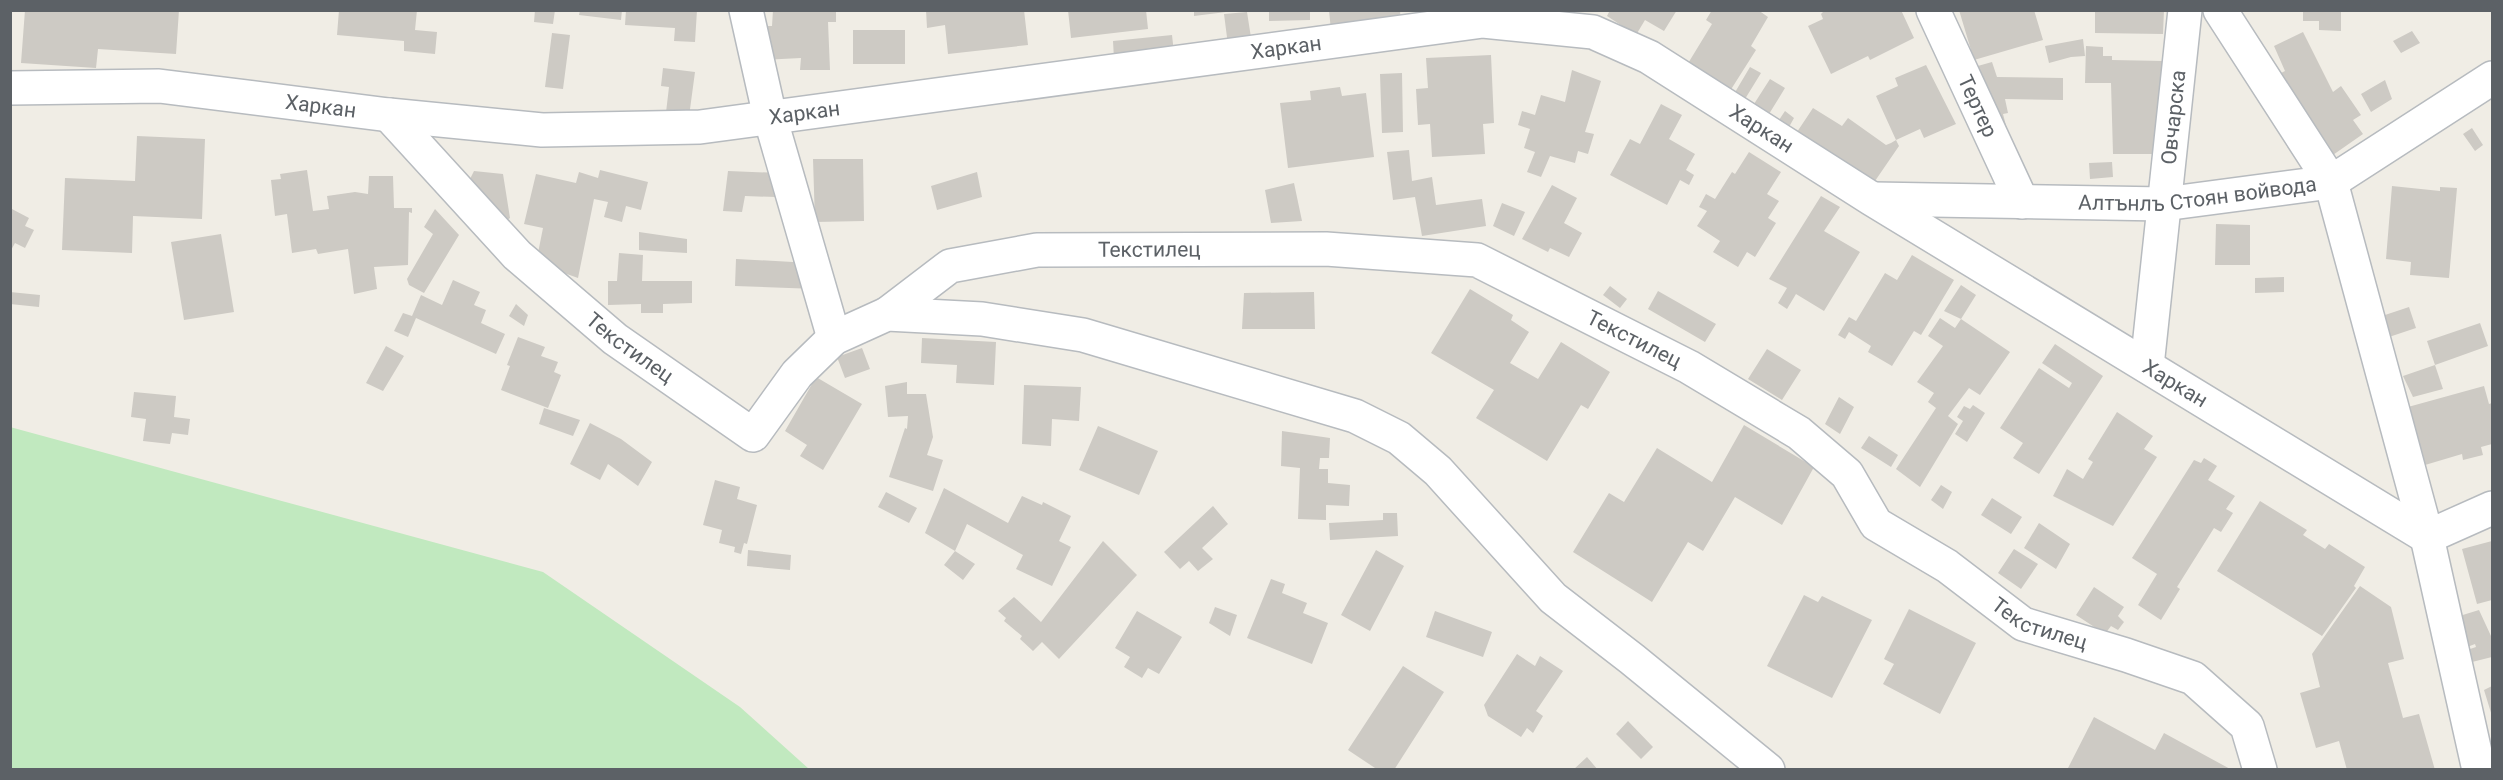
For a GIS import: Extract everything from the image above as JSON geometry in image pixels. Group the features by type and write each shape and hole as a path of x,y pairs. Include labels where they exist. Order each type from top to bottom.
{"street":[{"path":"746,10 770,117 834,338"},
{"path":"1565,10 1593,32"},
{"name":"Тертер","path":"1932,10 2022,202"},
{"name":"Овчарска","path":"2147,366 2185,10"},
{"path":"2220,10 2331,182 2427,537 2479,770"},
{"name":"Харкан","path":"10,88 159,86 389,115 542,130 700,127 1483,21 1593,32 1649,57 1872,199 2427,537"},
{"name":"Алтънлъ Стоян войвода","path":"1872,199 2164,204 2331,182 2493,78"},
{"name":"Текстилец","path":"389,115 517,255 615,339 753,435 797,374 834,338 887,314 950,266 1037,250 1326,249 1477,260 1689,367 1799,433 1847,474 1876,524 1947,566 2023,624 2193,678 2247,726 2260,770"},
{"name":"Текстилец","path":"887,314 982,319 1083,335 1355,416 1399,438 1438,471 1553,598 1768,770"},
{"path":"2427,537 2493,508"}],"green space":[{"path":"10,427 543,572 740,707 809,769 11,769"}],"building":[{"path":"25,10 179,10 176,54 98,49 96,68 21,63"},
{"path":"339,10 417,10 415,30 437,32 435,54 404,51 404,41 337,35"},
{"path":"535,10 555,10 553,24 534,22"},
{"path":"580,10 622,10 621,20 579,15"},
{"path":"626,10 697,10 695,42 674,41 675,28 625,25"},
{"path":"773,10 836,10 836,22 828,22 830,70 800,70 801,58 762,60 761,26 772,26"},
{"path":"926,10 1024,10 1028,45 948,54 945,25 927,28"},
{"path":"1068,10 1146,10 1148,29 1071,38"},
{"path":"1194,10 1226,10 1226,12 1194,16"},
{"path":"1269,10 1310,10 1310,20 1269,21"},
{"path":"1329,10 1400,10 1401,25 1331,31"},
{"path":"1610,10 1677,10 1664,31 1645,20 1636,35 1607,16"},
{"path":"1712,10 1758,10 1768,17 1751,46 1756,50 1730,91 1687,65 1712,24 1706,20"},
{"path":"1825,10 1901,10 1914,38 1870,60 1868,56 1831,74 1808,26 1823,19 1821,14"},
{"path":"1959,10 2034,10 2043,40 1974,60"},
{"path":"2095,10 2164,10 2163,34 2095,33"},
{"path":"2303,10 2341,10 2341,31 2319,30 2319,21 2303,21"},
{"path":"1247,12 1252,44 1228,45 1224,14"},
{"path":"853,30 905,30 905,64 853,64"},
{"path":"2412,31 2420,43 2401,53 2393,41"},
{"path":"2303,32 2333,92 2341,86 2361,115 2353,120 2363,134 2330,157 2269,79 2285,71 2274,46"},
{"path":"552,33 570,35 563,89 545,87"},
{"path":"1172,35 1174,53 1114,59 1113,41"},
{"path":"2083,39 2085,56 2049,63 2045,46"},
{"path":"2086,46 2103,47 2103,56 2112,56 2112,60 2164,61 2163,154 2113,154 2111,83 2085,83"},
{"path":"1491,55 1494,123 1483,124 1485,154 1432,157 1430,124 1418,125 1416,89 1428,88 1426,58"},
{"path":"1992,62 1997,77 2063,78 2063,100 2005,99 2008,113 2003,114 2010,141 1960,71"},
{"path":"1926,65 1956,124 1924,138 1920,129 1896,140 1876,96 1898,86 1895,78"},
{"path":"1750,67 1761,73 1745,99 1734,94"},
{"path":"663,68 695,72 688,124 665,121 669,87 661,86"},
{"path":"1572,70 1601,81 1585,132 1594,134 1588,154 1578,151 1575,163 1550,156 1541,177 1527,172 1535,152 1524,148 1530,129 1518,125 1522,111 1535,115 1541,95 1565,102"},
{"path":"1402,73 1403,132 1382,133 1380,74"},
{"path":"1770,79 1785,88 1769,114 1754,104"},
{"path":"2385,80 2392,99 2371,112 2361,94"},
{"path":"1340,87 1342,96 1366,93 1374,157 1288,168 1280,103 1311,100 1310,91"},
{"path":"1661,104 1682,115 1669,139 1695,154 1686,170 1694,175 1689,185 1680,180 1667,205 1610,175 1630,139 1640,144"},
{"path":"1813,108 1842,126 1848,118 1886,145 1896,140 1899,146 1875,181 1836,160 1797,132"},
{"path":"1785,111 1794,118 1789,127 1779,120"},
{"path":"2472,128 2483,145 2475,151 2463,134"},
{"path":"137,136 205,139 202,219 133,216 132,253 62,250 65,178 135,181"},
{"path":"1409,150 1412,181 1432,177 1436,205 1482,199 1486,226 1422,236 1415,197 1393,200 1387,152"},
{"path":"1749,152 1781,172 1767,194 1779,201 1768,218 1776,223 1755,257 1747,252 1738,267 1713,252 1720,241 1697,226 1707,211 1699,207 1706,194 1715,199 1732,172 1735,174"},
{"path":"813,159 863,159 864,221 815,222"},
{"path":"2112,162 2113,177 2090,179 2089,163"},
{"path":"307,170 313,211 329,209 327,196 355,192 368,194 369,176 393,176 394,208 412,208 412,213 409,212 408,265 374,267 377,289 354,294 348,249 318,254 316,249 292,253 287,214 275,216 271,180 281,179 280,174"},
{"path":"600,170 648,182 641,210 626,206 622,222 604,217 608,202 594,199 578,278 536,263 543,228 524,224 536,174 576,183 579,172 598,178"},
{"path":"474,171 503,174 510,218 495,229 462,195"},
{"path":"728,171 804,174 804,198 745,196 742,212 723,211"},
{"path":"977,172 982,197 937,210 931,186"},
{"path":"1294,183 1302,221 1271,223 1265,190"},
{"path":"1552,185 1577,198 1564,223 1582,233 1569,257 1550,248 1548,252 1522,239"},
{"path":"2392,186 2440,191 2440,187 2457,188 2449,278 2410,275 2411,262 2386,259"},
{"path":"1821,196 1840,207 1824,231 1860,252 1824,311 1796,294 1787,309 1778,303 1787,288 1769,279"},
{"path":"1502,203 1525,212 1514,236 1493,226"},
{"path":"10,208 29,218 25,226 34,230 25,248 15,243 10,252"},
{"path":"435,209 459,235 424,293 409,285 407,279 433,234 424,227"},
{"path":"795,224 819,226 816,289 735,286 736,259 793,262"},
{"path":"2216,224 2250,225 2250,265 2215,265"},
{"path":"639,232 687,239 687,253 639,250"},
{"path":"221,234 234,312 184,320 171,242"},
{"path":"619,253 643,255 642,281 692,281 692,303 663,304 663,313 641,313 641,304 608,305 608,281 617,281"},
{"path":"1912,255 1954,280 1921,335 1914,331 1892,366 1868,352 1871,346 1849,332 1845,339 1838,335 1849,317 1856,321 1885,273 1897,280"},
{"path":"2284,277 2284,292 2255,293 2255,278"},
{"path":"453,280 480,292 474,305 486,310 481,323 505,334 496,354 416,318 408,337 394,331 403,313 412,316 421,295 442,305"},
{"path":"1961,285 1976,295 1961,319 1944,311"},
{"path":"1610,286 1627,299 1620,308 1603,295"},
{"path":"1470,289 1513,315 1511,320 1529,332 1510,363 1538,379 1561,342 1610,372 1588,409 1581,405 1547,461 1476,418 1494,390 1431,353"},
{"path":"1658,291 1716,324 1705,342 1648,309"},
{"path":"10,292 40,295 39,307 10,304"},
{"path":"1314,292 1315,329 1242,329 1244,293"},
{"path":"516,304 528,315 524,326 509,316"},
{"path":"2409,307 2416,328 2383,339 2376,318"},
{"path":"1940,318 1955,328 1961,319 2010,352 1980,395 1969,388 1948,416 1958,424 1920,487 1896,469 1936,408 1928,402 1934,393 1917,382 1943,346 1928,336"},
{"path":"2480,323 2488,346 2435,365 2427,341"},
{"path":"518,337 545,347 541,356 558,362 554,372 561,375 548,408 501,390 510,366 507,365"},
{"path":"922,338 996,342 994,385 956,383 957,365 921,363"},
{"path":"2055,344 2103,376 2039,474 2013,458 2023,443 2000,428 2039,368 2069,388 2072,383 2042,363"},
{"path":"386,346 404,356 383,391 366,383"},
{"path":"862,348 870,369 845,378 837,357"},
{"path":"1767,349 1801,370 1782,400 1748,379"},
{"path":"2435,365 2443,389 2413,397 2403,376"},
{"path":"816,377 862,404 823,470 800,456 807,445 785,431"},
{"path":"907,382 907,394 926,394 933,437 927,455 943,460 933,491 889,477 905,428 907,429 908,416 888,417 885,386"},
{"path":"1024,385 1081,387 1079,421 1052,419 1051,446 1022,444"},
{"path":"2484,386 2489,404 2492,403 2492,444 2481,447 2483,455 2463,460 2462,454 2425,465 2408,407"},
{"path":"134,392 176,396 174,417 190,419 188,435 172,433 170,444 143,441 146,419 131,417"},
{"path":"1839,397 1854,407 1840,434 1825,424"},
{"path":"1973,405 1985,413 1967,442 1955,434 1963,421 1957,417 1964,406 1970,409"},
{"path":"544,408 580,420 573,436 539,424"},
{"path":"2117,412 2153,436 2144,449 2157,457 2113,526 2053,496 2067,469 2083,479 2093,462 2088,459"},
{"path":"590,423 621,439 652,462 638,486 608,464 600,480 570,464"},
{"path":"1744,425 1814,467 1782,525 1735,497 1703,551 1688,542 1652,602 1573,552 1609,493 1624,502 1657,448 1712,482"},
{"path":"1098,426 1158,451 1139,495 1079,470"},
{"path":"1282,431 1330,438 1329,458 1320,458 1319,469 1328,469 1328,483 1350,485 1349,506 1326,505 1326,520 1298,519 1300,468 1281,466"},
{"path":"1869,436 1898,455 1891,467 1861,448"},
{"path":"2204,458 2217,466 2208,480 2235,496 2226,509 2233,513 2221,532 2214,528 2177,587 2180,589 2161,620 2138,605 2157,574 2132,558 2194,460 2201,463"},
{"path":"715,480 740,487 737,499 757,505 747,544 744,543 741,554 734,552 735,547 719,543 722,530 703,525"},
{"path":"1941,485 1952,492 1943,509 1931,500"},
{"path":"944,488 1008,523 1022,496 1042,505 1043,502 1071,516 1059,541 1071,547 1052,586 1016,569 1023,555 967,524 955,551 925,533"},
{"path":"886,492 917,508 909,523 878,507"},
{"path":"1992,498 2022,517 2011,534 1981,515"},
{"path":"2260,501 2307,530 2303,535 2325,549 2329,544 2365,567 2354,586 2356,588 2322,636 2217,571"},
{"path":"1213,506 1228,524 1202,548 1213,559 1198,571 1189,561 1180,569 1164,552"},
{"path":"1383,513 1397,513 1398,536 1330,540 1329,523 1383,520"},
{"path":"2039,523 2070,544 2056,569 2024,548"},
{"path":"1103,541 1137,575 1059,659 1042,642 1033,651 1020,639 1022,636 1004,621 1006,618 998,611 1014,597 1041,622"},
{"path":"2492,541 2492,600 2477,604 2462,549"},
{"path":"2014,549 2038,564 2021,589 1998,573"},
{"path":"748,550 791,555 790,570 747,566"},
{"path":"1376,550 1404,566 1370,631 1341,615"},
{"path":"955,551 975,564 963,580 944,565"},
{"path":"1271,579 1285,584 1282,593 1307,603 1303,613 1328,623 1312,664 1247,638"},
{"path":"2360,586 2391,607 2404,659 2388,663 2403,718 2419,714 2435,770 2347,770 2339,741 2316,748 2300,693 2320,687 2312,654"},
{"path":"2094,587 2124,607 2118,616 2124,622 2118,630 2111,626 2105,634 2076,615"},
{"path":"1804,595 1818,602 1822,596 1872,620 1832,698 1767,666"},
{"path":"1215,607 1237,615 1230,636 1209,623"},
{"path":"1909,609 1976,643 1940,714 1883,684 1894,664 1884,659"},
{"path":"2479,610 2492,636 2492,657 2468,663 2464,651 2476,647 2475,644 2462,649 2453,618"},
{"path":"1137,611 1182,637 1159,674 1148,668 1142,678 1124,667 1130,657 1115,648"},
{"path":"1435,611 1492,632 1483,657 1426,637"},
{"path":"1517,654 1535,666 1540,656 1563,671 1536,711 1543,716 1533,733 1527,728 1521,737 1488,716 1484,705"},
{"path":"1403,666 1444,692 1394,770 1378,770 1348,750"},
{"path":"2492,686 2492,716 2484,690"},
{"path":"2094,717 2155,750 2164,733 2232,770 2067,770"},
{"path":"1628,721 1653,747 1641,759 1616,734"},
{"path":"1587,757 1598,770 1573,770"}]}
